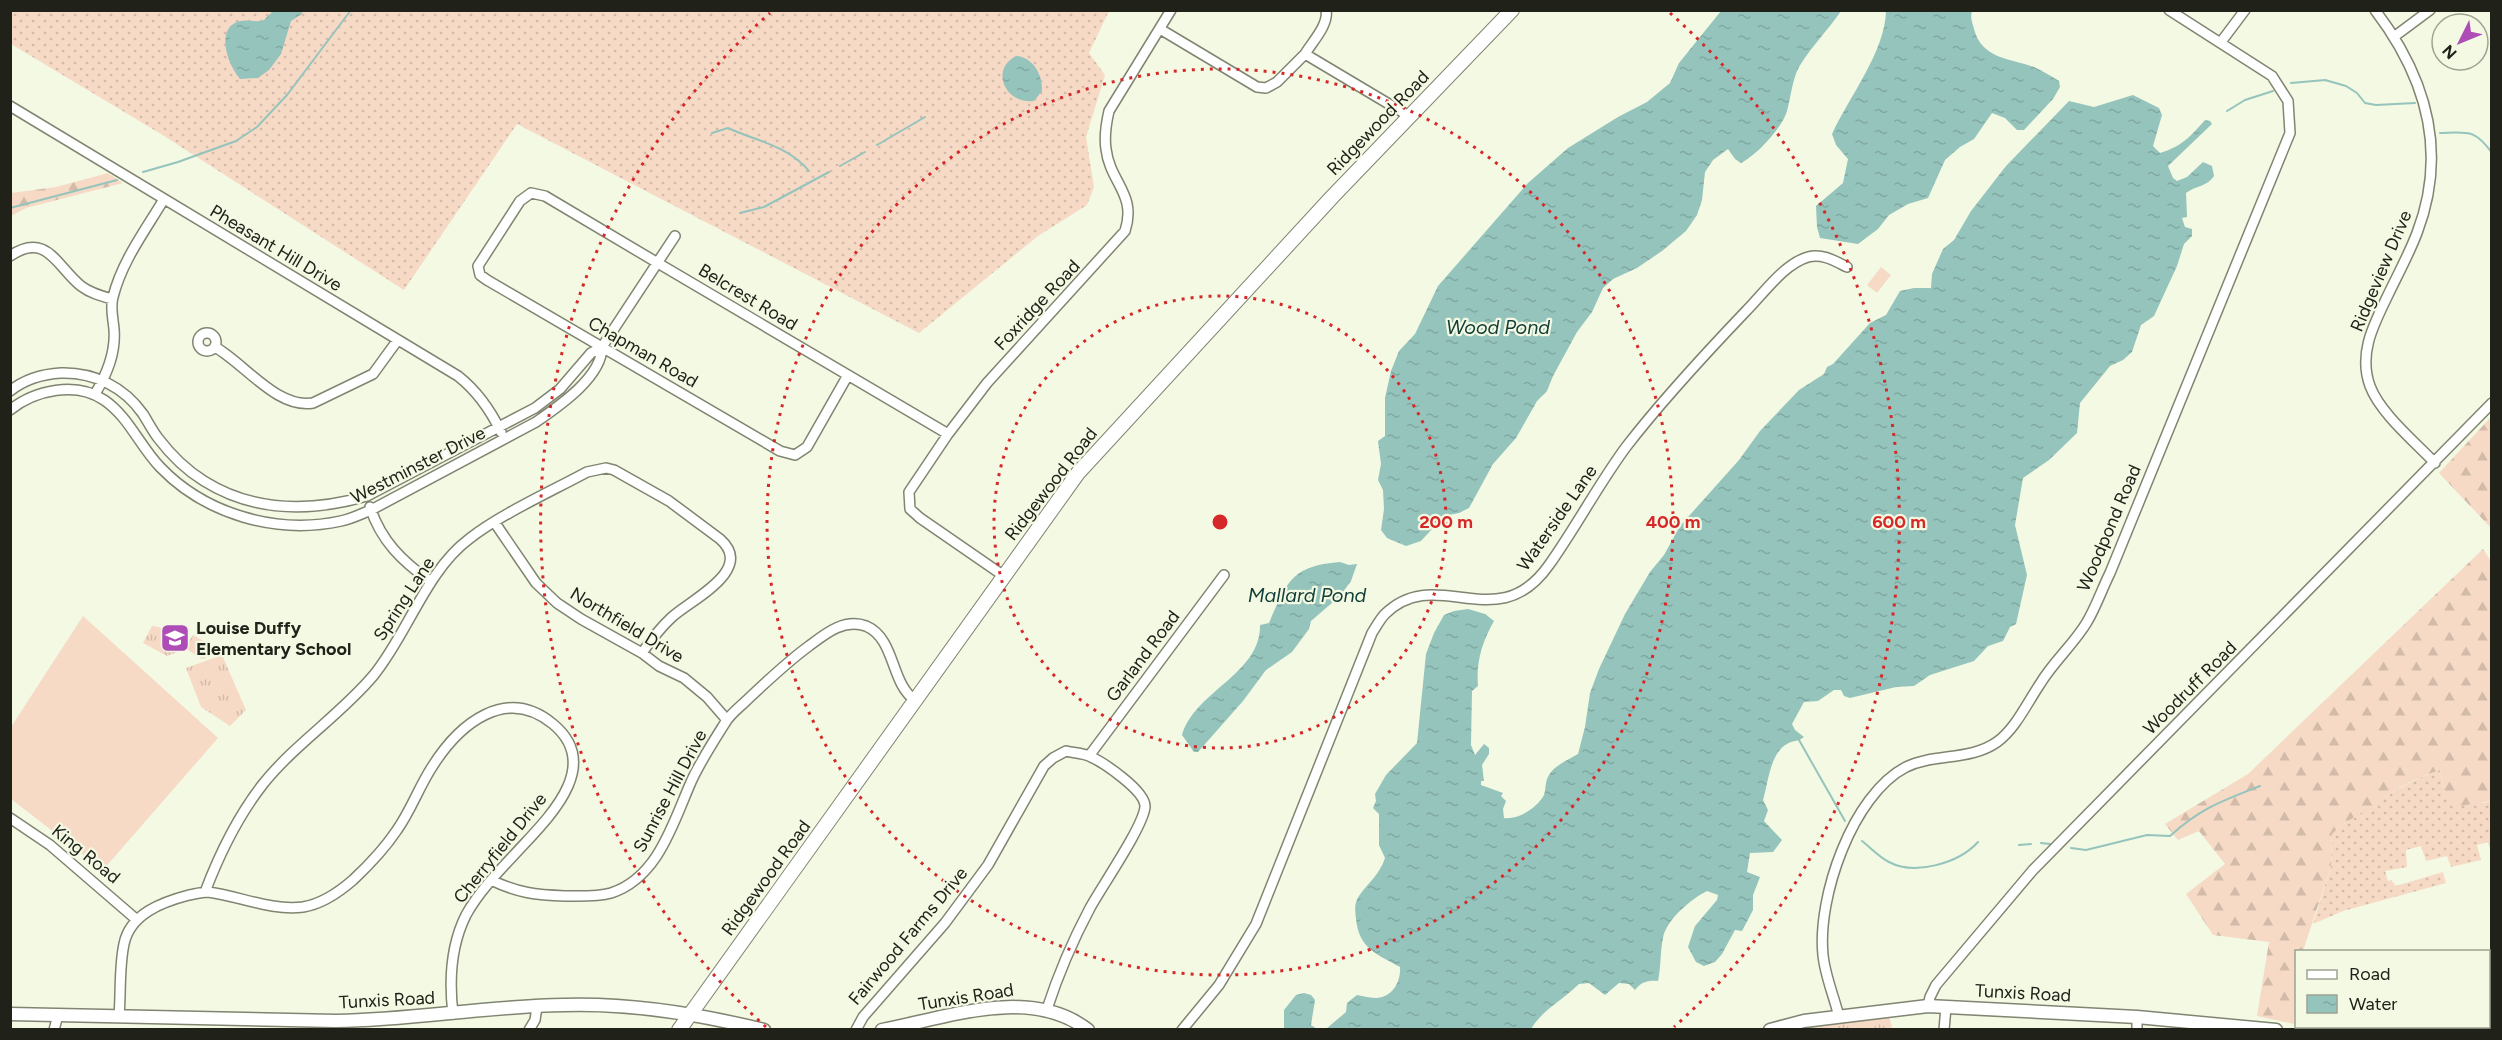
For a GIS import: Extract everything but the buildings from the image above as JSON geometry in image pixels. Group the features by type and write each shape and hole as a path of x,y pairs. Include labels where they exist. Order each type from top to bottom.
{"main road":[{"name":"Ridgewood Road","path":"680,1029 1091,457 1409,116 1512,10"}],"street":[{"name":"Foxridge Road","path":"1004,576 910,509 909,492 948,434 987,383 1125,231 1130,216 1129,204 1110,167 1105,128 1109,111 1171,10"},
{"path":"1160,29 1257,87 1266,88 1277,82 1305,54 1324,25 1326,10"},
{"name":"Woodpond Road","path":"1839,1017 1825,970 1822,935 1834,875 1850,831 1879,790 1906,767 1919,762 1979,752 1998,741 2016,722 2041,681 2086,623 2109,573 2290,133 2288,101 2272,76 2221,42 2192,28 2169,10"},
{"path":"2221,42 2245,10"},
{"name":"Ridgeview Drive","path":"2375,10 2408,58 2420,88 2428,122 2429,190 2417,234 2372,329 2366,347 2366,367 2370,386 2381,405 2435,462"},
{"path":"2395,36 2430,10"},
{"path":"1305,54 1409,116"},
{"name":"Pheasant Hill Drive","path":"10,106 458,376 473,388 504,439"},
{"name":"Belcrest Road","path":"531,193 545,196 948,434"},
{"name":"Chapman Road","path":"531,193 520,201 481,259 478,266 480,275 780,451 795,455 807,447 849,375"},
{"path":"94,394 103,380 113,348 112,299 122,266 165,199"},
{"name":"Westminster Drive","path":"10,391 33,378 58,373 86,375 103,380 129,399 142,413 157,437 183,465 206,482 255,504 302,508 346,502 367,496 535,408 560,389 591,353 602,347 675,236"},
{"path":"10,256 27,248 47,252 59,260 81,286 92,293 112,299"},
{"name":"Waterside Lane","path":"1182,1029 1219,985 1256,924 1372,633 1384,614 1410,598 1432,594 1488,601 1506,598 1528,588 1547,567 1625,449 1657,408 1779,277 1808,257 1821,256 1847,267"},
{"path":"215,347 278,394 290,401 306,404 323,399 373,374 397,341"},
{"name":"Westminster Drive","path":"10,410 33,396 50,391 69,390 94,394 109,403 126,420 160,467 196,496 220,509 261,522 297,524 342,521 371,510 545,416 581,386 602,359 602,347"},
{"name":"Woodruff Road","path":"1928,1006 1935,986 2033,870 2492,403"},
{"name":"Spring Lane","path":"205,892 215,867 263,784 373,676 398,640 431,582 468,540 587,472 606,468 614,470 669,501 726,544 731,554 730,567 723,578 673,616 657,632 642,653"},
{"path":"367,496 381,534 394,552 431,582"},
{"name":"Northfield Drive","path":"495,523 536,583 557,603 642,653 659,666 684,678 707,697 727,720"},
{"name":"Garland Road","path":"1089,756 1224,575"},
{"name":"Sunrise Hill Drive","path":"491,880 514,892 547,896 582,897 610,893 627,885 641,874 660,851 692,780 727,720 795,657 830,631 852,623 874,630 882,639 907,693 915,700"},
{"name":"Cherryfield Drive","path":"205,892 283,907 302,907 320,903 338,892 374,858 397,831 431,767 454,739 483,715 497,709 514,707 531,710 564,733 572,749 574,766 566,790 554,810 491,880 466,916 457,940 452,970 453,1014"},
{"name":"Fairwood Farms Drive","path":"856,1029 863,1017 945,922 988,865 1044,766 1066,751 1089,756"},
{"path":"1047,1010 1075,938 1140,822 1145,806 1135,787 1089,756"},
{"name":"King Road","path":"10,818 50,845 137,920"},
{"path":"119,1016 124,943 137,920 149,910 173,899 205,892"},
{"name":"Tunxis Road","path":"10,1014 377,1025 453,1014 537,1007 608,1005 690,1014 764,1029"},
{"name":"Tunxis Road","path":"882,1029 1021,1006 1047,1010 1072,1019 1088,1029"},
{"name":"Tunxis Road","path":"1770,1029 1791,1023 1928,1006 2137,1023 2276,1029"},
{"path":"529,1029 535,1020 537,1007"},
{"path":"1944,1029 1946,1007"},
{"path":"54,1029 58,1015"}],"green space":[{"path":"11,10 1109,11 1089,53 1105,75 1086,137 1094,187 1087,205 1038,236 919,333 517,124 404,290 161,134 11,44"},
{"path":"108,173 123,183 26,208 11,216 11,193 56,187"},
{"path":"1881,267 1891,275 1877,293 1867,285"},
{"path":"2491,417 2490,527 2439,473"},
{"path":"2483,549 2492,563 2491,801 2453,807 2445,793 2440,770 2401,787 2332,834 2331,866 2303,950 2295,950 2294,1024 2257,1016 2269,942 2213,935 2186,894 2225,864 2199,831 2178,840 2165,824 2248,774"},
{"path":"83,616 218,738 103,870 11,799 11,727"},
{"path":"152,626 162,628 170,634 180,651 167,656 143,643"},
{"path":"193,635 211,645 206,658 202,659 185,648"},
{"path":"222,655 246,710 230,726 201,707 186,668"},
{"path":"2440,770 2445,793 2484,803 2491,801 2491,853 2488,842 2477,845 2481,860 2451,867 2447,856 2426,861 2421,846 2406,850 2407,867 2385,871 2388,881 2391,880 2396,886 2443,872 2446,883 2343,911 2313,924 2331,866 2332,834 2393,792"},
{"path":"1888,1013 1891,1030 1804,1030 1829,1020"}],"water":[{"path":"274,10 302,11 302,14 291,21 281,54 269,70 258,78 240,79 228,56 225,39 227,31 240,21 264,20"},
{"name":"Wood Pond","path":"1721,11 1841,11 1799,67 1787,111 1780,125 1768,140 1741,163 1728,149 1713,160 1705,172 1702,200 1697,215 1686,231 1662,251 1637,268 1613,279 1603,288 1592,312 1577,332 1553,376 1547,391 1537,401 1516,438 1493,464 1469,508 1444,516 1421,541 1406,546 1387,538 1381,530 1384,509 1383,490 1378,480 1381,464 1378,441 1385,436 1385,398 1391,371 1399,351 1415,334 1438,286 1528,183 1568,148 1647,102 1670,83 1679,63"},
{"path":"1886,11 1972,11 1974,29 1983,46 1998,56 2041,70 2059,81 2060,87 2053,99 2024,130 2017,130 2005,118 1992,113 1974,139 1945,160 1928,198 1908,204 1889,215 1878,229 1858,244 1820,238 1816,206 1843,183 1848,159 1836,145 1832,134 1873,58 1880,42"},
{"path":"1016,56 1032,63 1039,73 1042,91 1034,101 1016,98 1004,85 1003,70"},
{"path":"2133,95 2159,108 2162,115 2153,146 2160,153 2174,148 2185,140 2205,120 2210,121 2212,124 2168,166 2173,178 2177,181 2187,177 2203,162 2212,166 2214,176 2208,182 2186,193 2187,217 2182,218 2185,227 2192,229 2192,236 2184,244 2177,266 2154,316 2141,325 2132,352 2123,360 2110,366 2080,403 2077,433 2049,460 2023,478 2015,525 2027,575 2016,624 2010,627 2003,641 1988,646 1974,661 1930,675 1914,686 1896,687 1850,698 1844,696 1841,690 1834,690 1818,701 1804,702 1792,724 1795,730 1804,737 1787,744 1777,754 1770,769 1763,800 1768,810 1764,821 1782,840 1773,852 1750,853 1747,872 1760,877 1753,895 1753,910 1742,931 1735,930 1715,962 1704,966 1696,962 1688,947 1695,926 1717,900 1718,895 1707,891 1680,911 1665,931 1658,981 1645,982 1635,990 1629,984 1619,983 1605,995 1589,983 1579,984 1547,1010 1531,1029 1326,1029 1346,1012 1347,1003 1357,995 1383,997 1392,991 1399,978 1400,967 1365,944 1358,929 1355,910 1357,899 1374,878 1385,858 1379,845 1379,814 1373,808 1376,801 1375,794 1386,775 1417,743 1426,654 1444,615 1468,609 1485,614 1494,621 1481,652 1478,686 1472,691 1471,745 1475,755 1484,744 1489,748 1489,754 1482,765 1484,781 1481,781 1481,785 1503,793 1501,796 1506,801 1503,809 1504,818 1521,815 1541,800 1550,773 1578,754 1590,693 1599,669 1625,614 1650,572 1664,555 1680,526 1739,460 1760,431 1799,390 1824,374 1827,367 1833,364 1870,323 1886,315 1900,291 1931,288 1932,274 1943,249 1954,240 1971,211 2006,166 2069,101 2094,107"},
{"name":"Mallard Pond","path":"1340,562 1349,565 1357,564 1351,581 1340,596 1311,621 1309,629 1292,652 1266,670 1243,701 1198,752 1194,752 1182,735 1189,720 1200,706 1250,657 1257,642 1260,625 1269,623 1292,579 1310,568"},
{"path":"1304,993 1311,995 1315,1000 1311,1025 1317,1029 1284,1029 1284,1010 1296,995"}],"waterway":[{"path":"143,172 236,141 257,127 287,95 351,10"},
{"path":"2291,83 2325,80 2346,86 2357,93 2365,103 2376,105 2415,103"},
{"path":"2227,111 2245,100 2273,91"},
{"path":"877,145 925,117"},
{"path":"712,133 728,128 782,150 809,171"},
{"path":"2440,133 2470,134 2481,140 2492,153"},
{"path":"840,166 865,152"},
{"path":"740,213 764,207 829,172"},
{"path":"10,208 117,180"},
{"path":"1799,740 1845,821"},
{"path":"2071,848 2086,850 2147,835 2170,836 2202,812 2260,786"},
{"path":"1862,841 1889,862 1911,868 1948,861 1960,856 1978,842"},
{"path":"2041,843 2050,844"},
{"path":"2019,845 2031,844"}],"place":[{"name":"Louise Duffy Elementary School","path":"175,638"}]}
